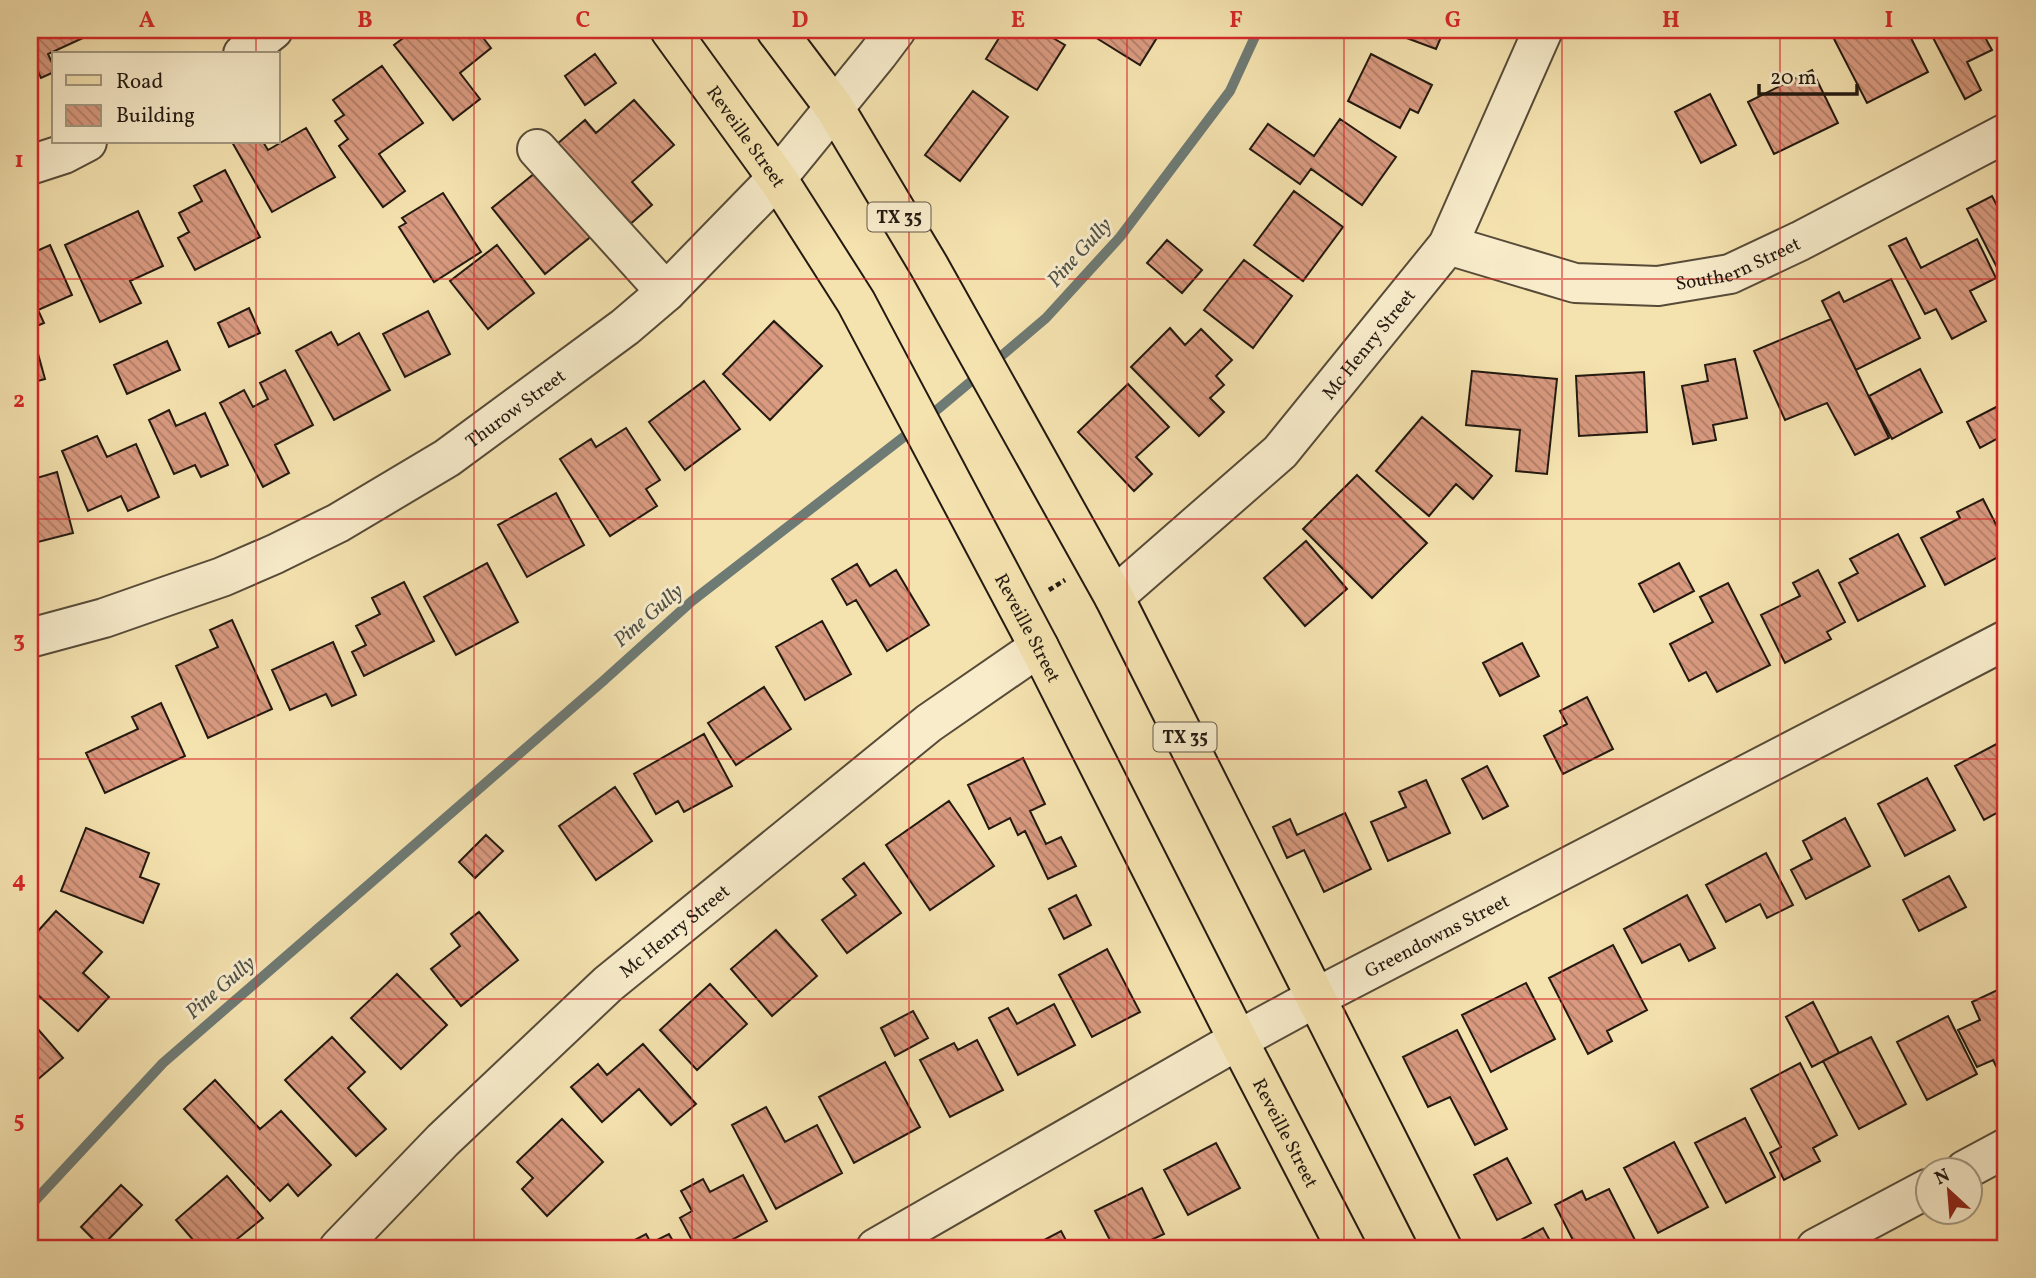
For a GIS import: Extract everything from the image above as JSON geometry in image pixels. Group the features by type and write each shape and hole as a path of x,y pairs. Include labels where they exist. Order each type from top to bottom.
{"main road":[{"name":"Reveille Street","path":"670,30 777,178 856,302 1039,647 1346,1248"},
{"name":"TX 35","path":"776,30 834,107 963,327 1114,597 1442,1248"}],"street":[{"path":"246,52 274,30"},
{"name":"Thurow Street","path":"30,638 104,618 222,577 338,523 447,458 625,327 666,292 777,178 896,30"},
{"name":"Mc Henry Street","path":"1114,597 1280,452 1448,245 1543,30"},
{"name":"Southern Street","path":"1448,245 1575,283 1658,286 1730,274 1800,241 2006,133"},
{"path":"30,165 64,154 83,144"},
{"path":"537,149 666,292"},
{"name":"Greendowns Street","path":"876,1248 1317,997 2006,640"},
{"name":"Mc Henry Street","path":"339,1248 443,1140 608,984 929,723 1039,647"},
{"path":"1983,1160 2006,1148"},
{"path":"1816,1248 1913,1196"}],"path":[{"path":"1019,610 1094,561"}],"building":[{"path":"30,30 98,30 48,54 52,63 52,73 41,78 30,54"},
{"path":"414,30 477,30 491,48 460,73 480,99 453,120 394,45"},
{"path":"1004,30 1039,30 1065,45 1037,90 986,59"},
{"path":"1104,30 1148,30 1158,36 1140,65 1098,39"},
{"path":"1385,30 1444,30 1436,49"},
{"path":"1852,30 1907,30 1928,72 1867,103 1834,39"},
{"path":"1929,30 1981,30 1992,50 1967,62 1981,90 1965,99"},
{"path":"595,54 616,83 585,105 565,76"},
{"path":"1371,54 1432,85 1418,113 1410,109 1400,128 1348,101"},
{"path":"382,66 423,123 379,154 405,191 383,207 339,146 348,139 335,121 344,115 333,100"},
{"path":"1812,70 1838,123 1774,154 1748,102"},
{"path":"973,91 1008,117 960,181 925,155"},
{"path":"1710,94 1736,145 1701,163 1675,112"},
{"path":"634,100 674,145 632,182 652,205 628,226 557,144 585,120 596,133"},
{"path":"1340,119 1396,157 1362,205 1311,169 1300,184 1250,149 1268,124 1314,156"},
{"path":"306,128 335,177 272,212 233,144 264,144 268,150"},
{"path":"546,164 599,230 545,274 492,208"},
{"path":"225,170 260,237 195,270 178,238 189,232 179,213 202,201 194,186"},
{"path":"1294,191 1343,227 1303,281 1254,245"},
{"path":"443,193 481,252 434,282 399,227 406,223 402,218"},
{"path":"1992,196 2006,223 2006,285 1967,209"},
{"path":"138,211 163,266 130,281 141,303 100,322 65,245"},
{"path":"1906,238 1921,268 1977,239 1996,278 1970,291 1986,321 1952,339 1936,309 1925,314 1889,246"},
{"path":"1167,240 1202,270 1182,293 1147,263"},
{"path":"50,245 72,295 38,310 44,323 30,329 30,254"},
{"path":"497,245 534,293 488,329 450,281"},
{"path":"1244,260 1292,296 1253,348 1204,310"},
{"path":"1891,279 1920,338 1856,370 1822,301 1839,292 1844,302"},
{"path":"249,308 260,333 229,347 218,323"},
{"path":"428,311 450,354 405,377 383,334"},
{"path":"1831,319 1889,438 1855,455 1827,403 1785,420 1754,351"},
{"path":"774,321 822,366 770,420 723,374"},
{"path":"1170,328 1185,345 1201,329 1232,360 1216,376 1224,385 1210,398 1224,412 1199,436 1131,367"},
{"path":"331,332 338,345 359,333 390,390 334,420 296,351"},
{"path":"167,341 180,370 127,394 114,365"},
{"path":"37,350 45,379 30,383 30,352"},
{"path":"1735,359 1747,418 1713,425 1716,440 1693,444 1682,386 1708,381 1705,365"},
{"path":"1920,369 1942,412 1892,439 1869,396"},
{"path":"285,370 313,425 275,445 289,473 263,487 220,403 244,390 253,407 268,399 260,383"},
{"path":"1472,371 1557,379 1547,474 1516,471 1520,430 1466,425"},
{"path":"1644,372 1647,432 1579,436 1576,376"},
{"path":"704,381 740,429 685,470 649,422"},
{"path":"1128,384 1169,427 1136,457 1152,474 1134,491 1078,432"},
{"path":"2004,403 2006,434 1980,448 1967,422"},
{"path":"169,410 176,426 205,413 228,465 201,477 195,465 174,474 149,420"},
{"path":"1422,417 1492,476 1473,499 1456,484 1429,516 1376,471"},
{"path":"626,428 660,480 646,489 657,506 610,536 560,459 591,439 596,447"},
{"path":"97,436 107,457 136,444 159,497 128,511 121,496 88,511 62,451"},
{"path":"57,472 73,533 30,544 30,480"},
{"path":"1357,475 1427,543 1372,598 1303,529"},
{"path":"556,493 584,545 527,577 498,525"},
{"path":"1983,499 2006,544 2006,553 1945,585 1921,538 1960,518 1957,512"},
{"path":"1898,534 1925,586 1858,621 1839,583 1858,573 1850,559"},
{"path":"1306,541 1347,589 1305,626 1264,578"},
{"path":"487,563 518,622 456,655 424,597"},
{"path":"1679,563 1694,591 1654,612 1639,584"},
{"path":"857,564 870,586 896,570 929,625 887,651 856,600 847,605 832,579"},
{"path":"1818,570 1845,622 1827,632 1831,639 1785,663 1761,615 1800,596 1793,583"},
{"path":"404,582 434,641 364,676 352,652 366,645 356,626 380,614 372,598"},
{"path":"1728,583 1770,665 1717,692 1706,672 1689,681 1670,644 1713,622 1700,597"},
{"path":"232,620 272,709 208,738 176,666 218,647 210,630"},
{"path":"822,621 851,674 805,700 776,647"},
{"path":"333,642 356,695 332,706 326,694 290,710 272,670"},
{"path":"1522,643 1539,676 1500,696 1483,663"},
{"path":"764,687 791,729 736,765 708,723"},
{"path":"1587,697 1613,749 1563,774 1544,736 1567,724 1560,711"},
{"path":"161,703 185,756 105,793 86,753 138,729 132,717"},
{"path":"704,734 732,786 684,812 678,801 656,814 634,774"},
{"path":"2006,739 2006,808 1984,820 1955,766"},
{"path":"1023,758 1045,804 1030,811 1046,844 1061,837 1076,866 1048,879 1025,831 1018,835 1010,818 989,829 968,785"},
{"path":"1487,766 1508,806 1483,819 1462,779"},
{"path":"1927,778 1955,830 1905,856 1878,804"},
{"path":"1426,780 1450,833 1388,861 1371,822 1406,807 1399,792"},
{"path":"615,787 652,841 596,880 559,826"},
{"path":"949,801 994,866 930,910 886,845"},
{"path":"1345,813 1371,869 1324,892 1304,850 1287,858 1273,827 1290,819 1297,835"},
{"path":"1845,818 1870,866 1806,899 1791,870 1812,859 1803,841"},
{"path":"86,828 149,853 140,877 159,884 143,923 61,891"},
{"path":"486,835 503,851 475,878 459,862"},
{"path":"1766,853 1793,905 1767,918 1760,904 1726,922 1706,885"},
{"path":"864,863 901,913 847,953 822,920 856,895 843,879"},
{"path":"1949,876 1966,907 1919,931 1903,900"},
{"path":"1076,895 1091,925 1064,939 1049,909"},
{"path":"1687,895 1715,948 1689,961 1680,944 1642,963 1624,929"},
{"path":"56,911 102,952 83,973 109,997 78,1031 30,988 30,940"},
{"path":"479,912 518,960 461,1006 431,969 460,946 451,934"},
{"path":"776,930 817,976 772,1016 731,969"},
{"path":"1613,945 1647,1010 1607,1031 1612,1041 1588,1054 1549,978"},
{"path":"1107,949 1140,1012 1092,1037 1059,975"},
{"path":"397,974 447,1025 401,1069 351,1018"},
{"path":"1526,983 1555,1039 1491,1072 1462,1015"},
{"path":"710,984 747,1024 697,1070 660,1030"},
{"path":"2006,986 2006,1071 2000,1074 1993,1060 1977,1067 1958,1030 1980,1020 1972,1002"},
{"path":"1813,1002 1839,1053 1812,1067 1786,1017"},
{"path":"1054,1004 1075,1045 1018,1075 989,1018 1008,1008 1017,1024"},
{"path":"913,1011 928,1038 895,1056 881,1028"},
{"path":"1948,1016 1977,1074 1927,1100 1897,1042"},
{"path":"30,1020 63,1058 30,1086"},
{"path":"1457,1030 1507,1129 1475,1145 1450,1097 1428,1107 1403,1057"},
{"path":"332,1037 365,1072 348,1088 386,1129 356,1156 285,1080"},
{"path":"1871,1037 1906,1104 1859,1129 1823,1061"},
{"path":"977,1040 1003,1090 950,1117 920,1060 954,1043 958,1050"},
{"path":"643,1044 696,1104 671,1125 639,1089 602,1122 571,1087 598,1064 607,1075"},
{"path":"885,1062 920,1127 854,1163 819,1097"},
{"path":"1800,1063 1837,1135 1813,1148 1820,1161 1784,1180 1770,1153 1781,1147 1751,1089"},
{"path":"215,1080 260,1129 281,1111 331,1165 298,1196 288,1184 270,1201 184,1109"},
{"path":"766,1107 785,1142 817,1125 842,1173 776,1209 732,1125"},
{"path":"1745,1118 1775,1177 1726,1203 1695,1143"},
{"path":"562,1119 603,1162 547,1216 522,1189 533,1178 517,1162"},
{"path":"1674,1142 1708,1207 1658,1233 1624,1168"},
{"path":"1216,1143 1240,1188 1188,1215 1164,1170"},
{"path":"1507,1158 1531,1203 1497,1220 1474,1175"},
{"path":"743,1175 767,1221 717,1248 696,1248 680,1218 692,1211 681,1191 703,1179 710,1192"},
{"path":"227,1176 263,1218 226,1248 200,1248 176,1220"},
{"path":"121,1185 142,1205 101,1247 81,1227"},
{"path":"1142,1188 1164,1234 1134,1248 1114,1248 1095,1211"},
{"path":"1609,1189 1637,1244 1627,1248 1577,1248 1555,1205 1582,1191 1586,1200"},
{"path":"1543,1228 1554,1248 1506,1248"},
{"path":"1061,1231 1070,1248 1029,1248"},
{"path":"646,1234 651,1243 669,1234 677,1248 629,1248 627,1244"}],"waterway":[{"name":"Pine Gully","path":"993,363 1046,318 1120,237 1230,91 1258,30"},
{"name":"Pine Gully","path":"926,419 981,373"},
{"name":"Pine Gully","path":"30,1206 163,1063 692,601 914,429"}]}
